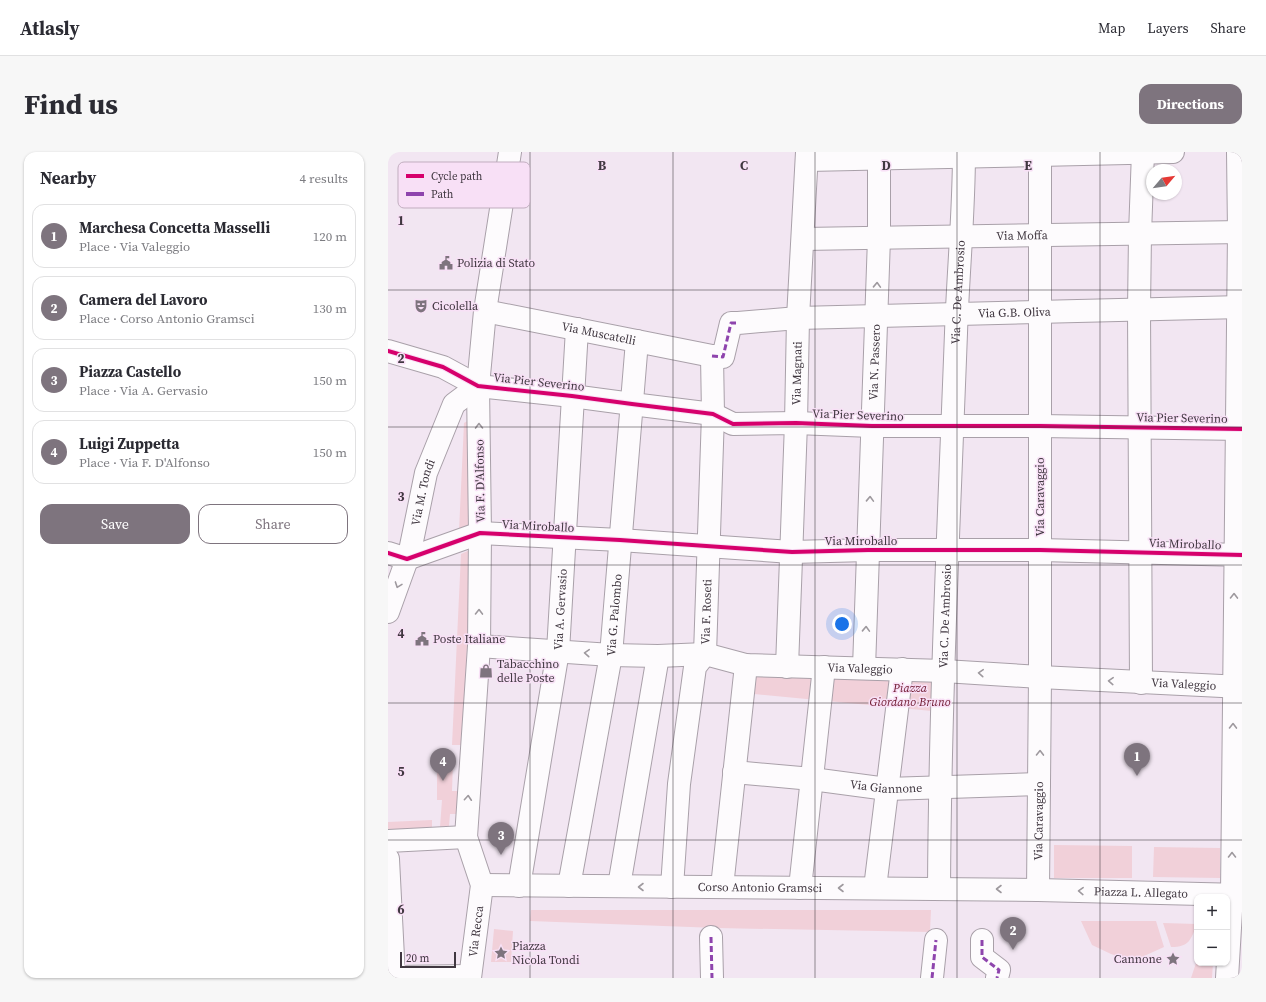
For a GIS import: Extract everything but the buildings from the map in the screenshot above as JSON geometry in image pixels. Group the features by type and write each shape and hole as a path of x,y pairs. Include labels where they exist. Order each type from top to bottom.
{"street":[{"name":"Via F. D'Alfonso","path":"508,162 510,152"},
{"path":"1141,682 1139,310 1143,152"},
{"path":"807,156 1173,152"},
{"path":"1227,978 1237,895 1240,307 1238,152"},
{"name":"Via Caravaggio","path":"1038,890 1040,677 1040,153"},
{"name":"Via C. De Ambrosio","path":"939,889 940,788 952,426 964,154"},
{"name":"Via N. Passero","path":"864,668 879,238 879,155"},
{"name":"Via Magnati","path":"787,667 792,552 798,318 807,156"},
{"name":"Via F. D'Alfonso","path":"466,837 479,646 480,533 478,386 485,311 501,208"},
{"name":"Via Moffa","path":"803,239 1240,232"},
{"name":"Via G.B. Oliva","path":"712,356 723,357 732,324 738,323 798,318 1240,307"},
{"name":"Via Muscatelli","path":"485,311 712,356"},
{"name":"Via A. Gervasio","path":"519,886 558,651 577,329"},
{"name":"Via G. Palombo","path":"569,886 610,655 637,341"},
{"path":"388,351 443,367 478,386"},
{"name":"Via F. Roseti","path":"672,887 679,784 695,667 705,654 713,414 712,356"},
{"name":"Via Pier Severino","path":"478,386 713,414 733,424 796,423 872,426 1040,426 1239,429"},
{"name":"Via M. Tondi","path":"388,612 398,556 410,551 426,473 454,404 478,386"},
{"path":"398,556 480,533"},
{"name":"Via Miroballo","path":"480,533 709,545 792,552 868,550 1040,550 1238,555"},
{"name":"Via Valeggio","path":"479,646 610,655 658,656 705,654 746,665 902,669 1238,687"},
{"path":"619,886 658,656"},
{"path":"722,887 746,665"},
{"path":"800,888 824,667"},
{"path":"875,888 902,669"},
{"name":"Via Giannone","path":"734,772 812,779 887,789 1039,784"},
{"path":"388,841 466,837 482,886"},
{"path":"388,859 391,977 470,977"},
{"name":"Corso Antonio Gramsci","path":"482,886 1038,890"},
{"name":"Via Recca","path":"470,977 482,886"},
{"name":"Piazza L. Allegato","path":"1038,890 1237,895"},
{"path":"711,937 712,978"},
{"path":"932,978 936,940"},
{"path":"982,940 982,957 1000,970 997,978"}],"green space":[{"path":"471,419 469,529 459,531 464,423"},
{"path":"472,549 462,745 452,745 461,554"},
{"name":"Piazza Giordano Bruno","path":"754,674 935,681 932,711 754,694"},
{"path":"437,762 453,763 452,791 458,791 457,814 450,814 449,826 440,827 442,800 437,800"},
{"path":"432,820 432,829 388,831 388,822"},
{"path":"1054,845 1132,846 1132,878 1054,878"},
{"path":"1154,847 1220,848 1220,878 1153,877"},
{"path":"531,910 931,910 930,932 717,928 530,921"},
{"path":"1081,921 1156,921 1164,947 1133,961 1111,954 1092,945"},
{"path":"1163,923 1194,924 1194,931 1189,941 1182,946 1171,947"},
{"path":"494,929 513,931 511,962 491,962"},
{"path":"1195,966 1213,966 1212,978 1191,978"}],"marked path":[{"path":"712,356 723,357 731,323 738,323"},
{"path":"711,937 712,978"},
{"path":"932,978 936,940"},
{"path":"982,940 982,957 999,970 997,978"}],"cycle path":[{"path":"388,351 443,367 478,386 713,414 733,424 796,423 872,426 1040,426 1242,429"},
{"path":"388,553 407,559 480,533 620,540 792,552 868,550 1040,550 1242,555"}],"place":[{"name":"Polizia di Stato","path":"446,263"},
{"name":"Cicolella","path":"421,306"},
{"name":"Poste Italiane","path":"422,639"},
{"name":"Tabacchino delle Poste","path":"486,671"},
{"name":"Marchesa Concetta Masselli","path":"1137,776"},
{"name":"Luigi Zuppetta","path":"443,781"},
{"name":"Piazza Castello","path":"501,855"},
{"name":"Camera del Lavoro","path":"1013,950"},
{"name":"Piazza Nicola Tondi","path":"501,953"},
{"name":"Cannone","path":"1173,959"}]}
